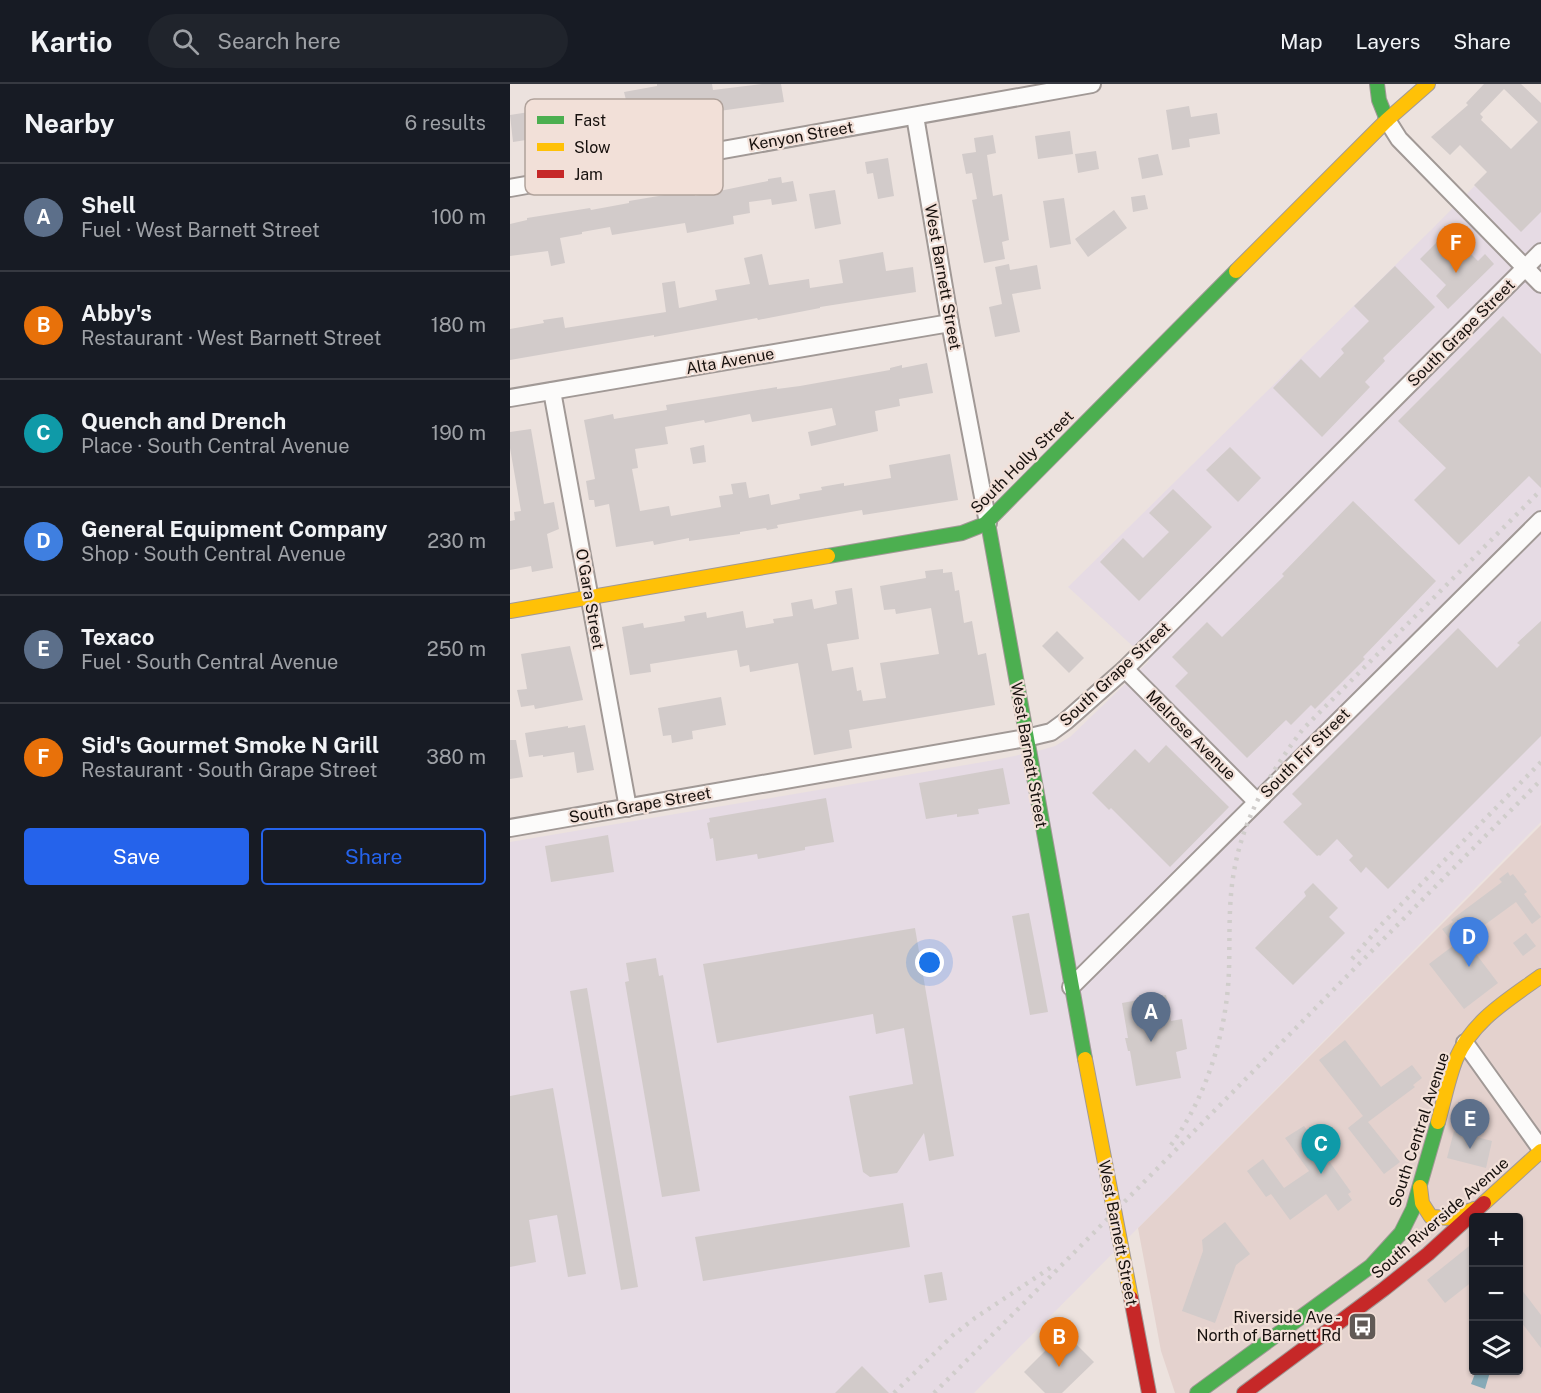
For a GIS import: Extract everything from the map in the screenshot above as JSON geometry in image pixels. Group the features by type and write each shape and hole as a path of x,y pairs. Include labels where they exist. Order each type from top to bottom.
{"street":[{"name":"Kenyon Street","path":"723,150 1092,84"},
{"path":"1377,84 1379,100 1399,139 1541,284"},
{"name":"South Holly Street","path":"510,611 962,533 988,523 1012,495 1388,120 1428,84"},
{"name":"West Barnett Street","path":"915,116 950,323 1071,987 1149,1393"},
{"name":"Kenyon Street","path":"510,188 525,185"},
{"name":"South Grape Street","path":"510,828 1051,732 1066,722 1125,669 1541,252"},
{"name":"Alta Avenue","path":"510,398 950,323"},
{"name":"O'Gara Street","path":"552,391 628,807"},
{"name":"South Fir Street","path":"1071,987 1541,520"},
{"name":"Melrose Avenue","path":"1125,669 1256,801"},
{"name":"South Central Avenue","path":"1387,1251 1401,1233 1413,1209 1456,1060 1465,1042 1476,1027 1541,976"},
{"path":"1465,1042 1541,1150"},
{"name":"South Riverside Avenue","path":"1244,1393 1428,1254 1541,1150"},
{"path":"1420,1187 1422,1203 1431,1217 1452,1218 1481,1206"},
{"name":"South Riverside Avenue","path":"1197,1393 1371,1266 1387,1251"}],"shaded area":[{"path":"1541,119 1541,822 974,1393 510,1393 510,842 995,760 1055,746 1070,737 1149,661 1068,587"},
{"path":"1541,825 1541,1393 1175,1393 1161,1351 1138,1228"}],"water":[{"path":"1474,1375 1489,1375 1485,1389 1471,1384"}],"building":[{"path":"657,84 712,84 713,90 781,84 784,102 723,110 723,99 626,99 624,92 657,86"},
{"path":"1484,84 1521,84 1541,103 1541,212 1521,232 1474,185 1487,172 1460,145 1450,155 1431,137 1468,105 1466,103","holes":["1504,89 1538,122 1511,149 1481,120 1483,117 1480,114"]},
{"path":"1189,106 1191,117 1217,113 1220,134 1189,139 1190,147 1172,150 1166,110"},
{"path":"525,113 525,140 513,142 510,115"},
{"path":"1070,131 1073,154 1038,159 1035,136"},
{"path":"993,135 996,153 987,155 993,196 1002,194 1009,240 1002,242 1005,259 984,263 972,200 977,199 972,173 966,174 962,154 976,152 974,138"},
{"path":"1096,151 1099,169 1078,173 1075,154"},
{"path":"1158,154 1163,175 1142,179 1138,158"},
{"path":"888,158 894,196 878,199 873,173 867,174 865,162"},
{"path":"781,177 782,183 793,181 797,201 772,205 771,199 749,202 750,213 733,216 734,224 687,233 685,223 612,235 610,227 582,232 582,234 560,238 565,263 551,266 548,251 510,256 510,224 527,220 527,218 590,208 591,210 664,195 723,195 723,190 768,181 768,179"},
{"path":"835,190 841,224 815,229 809,194"},
{"path":"1145,195 1148,209 1133,212 1131,197"},
{"path":"1064,198 1071,244 1050,248 1043,201"},
{"path":"1114,210 1127,228 1088,257 1075,239"},
{"path":"1446,233 1454,242 1457,240 1478,261 1485,254 1494,264 1448,309 1436,296 1446,285 1420,259"},
{"path":"883,252 886,271 913,267 916,292 510,360 510,329 563,317 565,328 666,312 662,283 675,281 679,308 717,300 715,290 750,284 744,258 762,254 769,285 809,279 810,288 843,283 839,260"},
{"path":"1009,264 1010,270 1037,265 1041,289 1012,294 1020,332 995,337 989,307 1002,304 995,267"},
{"path":"1395,266 1435,307 1383,358 1385,361 1365,382 1370,387 1322,437 1273,388 1301,359 1320,378 1344,353 1341,349 1369,321 1354,306"},
{"path":"1503,316 1541,354 1541,488 1529,476 1459,545 1414,500 1446,468 1398,421"},
{"path":"927,363 933,393 899,399 900,406 875,411 878,431 811,446 808,432 836,425 832,408 752,422 750,414 705,423 704,420 665,427 668,444 635,449 638,468 632,469 640,511 669,506 671,516 721,507 719,496 733,494 731,484 746,482 749,498 769,494 771,505 800,499 799,494 822,490 821,487 844,483 844,486 891,478 889,465 950,454 958,500 863,515 862,510 777,525 778,528 767,530 766,528 740,532 740,534 689,541 689,538 654,545 653,541 616,547 609,504 595,507 594,500 589,500 586,481 595,479 584,420 613,414 614,419 667,410 666,405 777,387 777,389 800,386 890,370 890,368 902,365 902,368"},
{"path":"531,429 544,504 554,502 559,529 547,534 553,568 532,572 531,566 510,570 510,521 515,520 514,512 521,511 510,448 510,432"},
{"path":"704,445 706,462 693,464 690,448"},
{"path":"1230,447 1261,478 1238,502 1206,470"},
{"path":"1173,489 1212,527 1139,601 1100,562 1123,538 1143,558 1169,532 1149,513"},
{"path":"1353,501 1436,581 1363,657 1365,659 1315,709 1311,705 1291,725 1286,720 1247,758 1175,686 1188,673 1172,657 1207,622 1222,637 1284,576 1282,574"},
{"path":"943,569 943,573 952,572 955,591 959,590 964,623 972,621 978,655 986,653 995,705 849,730 852,748 814,755 798,663 750,672 749,665 740,667 737,650 650,664 651,672 630,675 622,627 643,623 644,628 685,621 684,616 706,612 707,618 743,611 746,628 774,623 773,619 793,616 791,603 812,599 814,609 837,604 835,591 852,588 859,639 827,644 832,671 853,667 857,691 861,690 863,701 886,698 880,663 939,654 931,608 896,614 895,609 884,610 880,586 926,578 925,571"},
{"path":"1541,621 1541,736 1388,889 1366,867 1361,873 1349,860 1353,856 1337,839 1320,856 1317,856 1283,822 1302,804 1292,794 1458,628 1497,668 1520,645 1517,643"},
{"path":"1057,631 1084,658 1069,673 1042,646"},
{"path":"570,646 583,700 535,709 534,705 521,707 517,690 527,689 521,654"},
{"path":"721,697 726,725 692,731 693,739 672,743 671,735 663,736 658,708"},
{"path":"585,725 594,770 577,773 574,752 529,757 525,733"},
{"path":"510,740 516,740 523,777 510,779"},
{"path":"1166,745 1229,807 1170,867 1111,808 1109,810 1092,793 1135,749 1149,763"},
{"path":"1003,768 1010,804 978,809 979,814 957,817 957,814 926,819 919,783"},
{"path":"826,798 834,842 758,859 757,854 716,861 713,838 710,839 707,823 710,822 709,818"},
{"path":"608,835 614,872 551,882 545,846"},
{"path":"1508,872 1510,876 1513,874 1527,892 1524,894 1541,917 1532,924 1516,902 1479,929 1484,936 1470,946 1498,983 1464,1009 1429,964 1454,945 1442,929 1502,882 1499,879"},
{"path":"1313,883 1338,908 1329,917 1345,933 1293,985 1255,948 1306,896 1304,892"},
{"path":"1029,913 1048,1012 1030,1015 1012,916"},
{"path":"915,928 954,1156 929,1161 924,1133 897,1173 870,1177 863,1172 849,1096 913,1084 904,1028 876,1034 873,1014 717,1043 703,964"},
{"path":"1526,933 1536,946 1523,956 1513,943"},
{"path":"656,958 659,976 663,975 700,1191 662,1197 625,982 629,981 626,963"},
{"path":"587,988 638,1287 621,1290 570,991"},
{"path":"1166,995 1171,1021 1182,1019 1187,1049 1176,1052 1181,1078 1136,1086 1130,1051 1128,1051 1125,1038 1128,1038 1122,1003"},
{"path":"1345,1040 1381,1087 1412,1065 1422,1078 1413,1085 1415,1087 1368,1122 1400,1162 1384,1174 1348,1128 1363,1116 1319,1060"},
{"path":"553,1088 586,1274 568,1277 557,1215 529,1220 536,1262 510,1267 510,1096"},
{"path":"1304,1126 1351,1192 1348,1194 1352,1200 1338,1211 1326,1194 1290,1220 1271,1194 1266,1197 1247,1171 1263,1159 1284,1188 1309,1171 1285,1138"},
{"path":"1454,1131 1492,1141 1486,1168 1447,1158"},
{"path":"903,1203 910,1247 703,1281 695,1237"},
{"path":"1225,1222 1250,1254 1236,1265 1215,1323 1182,1311 1203,1251 1202,1240"},
{"path":"1469,1246 1469,1284 1445,1303 1427,1280"},
{"path":"942,1272 947,1300 929,1303 924,1275"},
{"path":"1523,1292 1541,1315 1541,1348 1523,1325"},
{"path":"1064,1332 1094,1362 1062,1393 1045,1393 1024,1372"},
{"path":"862,1366 889,1393 835,1393"}],"railway":[{"path":"1171,1145 1195,1106 1213,1062 1227,993 1230,905 1235,866 1245,828 1270,777 1303,729 1541,490"},
{"path":"1352,959 1381,925 1541,762"},
{"path":"934,1393 1541,780"},
{"path":"894,1393 952,1336 1053,1266"}],"traffic: fast":[{"path":"1377,84 1379,100 1387,120"},
{"path":"828,556 962,533 985,524 1236,271"},
{"path":"988,523 1085,1059"},
{"path":"1197,1393 1371,1266 1401,1233 1413,1209 1438,1122"}],"traffic: slow":[{"path":"1236,271 1387,120 1428,84"},
{"path":"510,611 828,556"},
{"path":"1438,1122 1448,1082 1463,1045 1492,1012 1541,976"},
{"path":"1085,1059 1131,1298"},
{"path":"1484,1203 1541,1151"},
{"path":"1420,1187 1422,1203 1431,1217 1452,1218 1474,1209"}],"traffic: jam":[{"path":"1244,1393 1384,1289 1428,1254 1484,1203"},
{"path":"1131,1298 1149,1393"}],"place":[{"name":"Sid's Gourmet Smoke N Grill","path":"1456,273"},
{"name":"General Equipment Company","path":"1469,967"},
{"name":"Shell","path":"1151,1042"},
{"name":"Texaco","path":"1470,1149"},
{"name":"Quench and Drench","path":"1321,1174"},
{"name":"Riverside Ave - North of Barnett Rd","path":"1362,1326"},
{"name":"Abby's","path":"1059,1367"}]}
